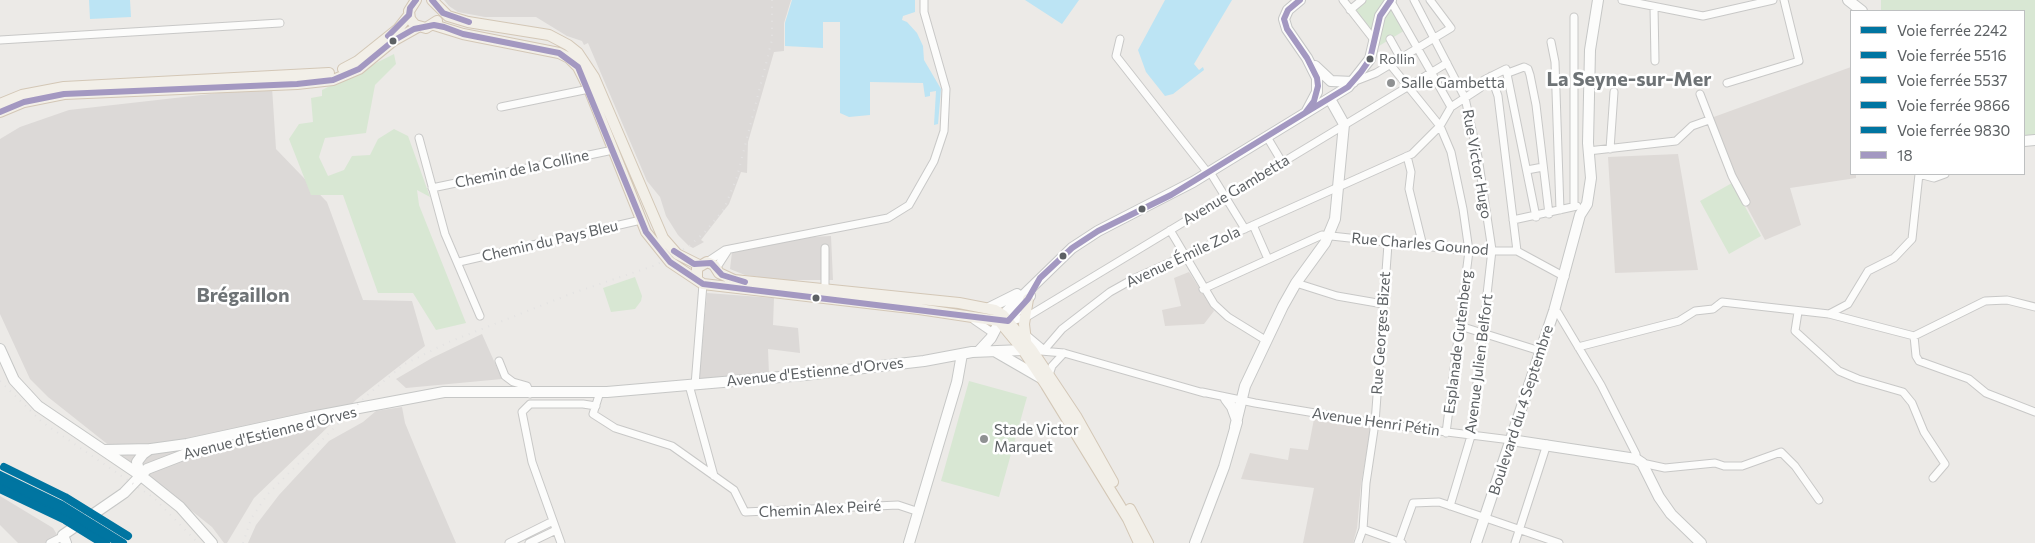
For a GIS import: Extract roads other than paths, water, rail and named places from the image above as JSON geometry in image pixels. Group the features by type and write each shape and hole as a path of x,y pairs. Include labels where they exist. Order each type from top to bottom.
{"main road":[{"path":"0,104 22,95 64,87 297,77 332,73 358,61 398,29 409,15 410,8 416,0"},
{"path":"409,15 412,22 418,27 426,28 434,25 439,18 436,4"},
{"path":"436,4 448,16 468,22 549,35 578,53 594,77 663,238 677,254 744,282 825,289 989,308 1003,319 1027,344 1124,511 1140,543"},
{"path":"434,25 463,34 559,53 578,67 589,89 641,220 654,243 668,259 704,283 1003,319"},
{"path":"0,112 24,102 64,94 297,84 333,80 359,69 393,41 418,27"},
{"path":"704,283 696,274 711,267"},
{"path":"704,283 717,280 711,267"},
{"path":"1027,344 1025,318 1028,299"},
{"path":"1045,377 1138,521 1148,543"}],"street":[{"path":"711,267 716,254 888,218 909,205 934,161 944,131 946,88 924,12 924,0"},
{"path":"1300,0 1288,10 1284,19 1287,29 1307,58 1317,78 1318,86 1314,101 1305,113"},
{"path":"1343,0 1375,42"},
{"path":"1350,10 1362,0"},
{"path":"1353,82 1370,59 1380,16 1391,0 1451,107 1484,85 1484,80 1492,76 1524,67 1528,69 1535,96 1549,214"},
{"name":"Rue Victor Hugo","path":"1414,0 1465,98 1478,157 1492,250"},
{"path":"909,543 957,382 971,352 993,333 1040,278 1072,248 1098,231 1161,200 1330,99 1353,82 1369,76 1452,28 1430,0"},
{"name":"Boulevard du 4 Septembre","path":"1476,543 1554,312 1565,277 1580,215 1579,207 1591,178 1588,151 1590,50 1598,0"},
{"path":"1622,0 1694,16 1723,12 1773,0"},
{"path":"1728,83 1799,61 1784,0"},
{"path":"1848,0 1861,10"},
{"path":"1654,7 1655,61"},
{"path":"1513,220 1536,217 1579,207 1574,17"},
{"path":"0,40 280,23"},
{"path":"1120,39 1116,56 1209,172 1245,229"},
{"path":"1390,39 1400,57"},
{"path":"1551,42 1555,62 1560,210"},
{"path":"1307,58 1331,81 1353,82"},
{"name":"Esplanade Gutenberg","path":"1389,63 1440,126 1451,152 1463,209 1468,251 1446,433"},
{"name":"Avenue Gambetta","path":"1025,318 1447,63"},
{"path":"1507,71 1536,217"},
{"path":"1492,76 1498,96 1517,251"},
{"path":"501,107 589,89"},
{"path":"1610,148 1614,92"},
{"path":"1700,94 1732,176 1746,202"},
{"path":"1314,101 1330,99"},
{"path":"1241,401 1267,341 1296,282 1330,235 1335,219 1344,124 1330,99"},
{"name":"Avenue Émile Zola","path":"1044,350 1062,329 1110,292 1184,254 1245,229 1407,156 1440,126 1451,107"},
{"path":"1588,151 1676,140 1692,126 1709,120"},
{"path":"1267,137 1282,162"},
{"path":"419,138 445,234 459,262 480,316"},
{"name":"Chemin de la Colline","path":"432,188 612,150"},
{"path":"1407,156 1411,172 1409,189 1423,246"},
{"path":"1527,170 1543,167"},
{"path":"1829,314 1848,304 1868,271 1894,258 1912,239 1919,175"},
{"path":"1923,175 1934,178 1942,175"},
{"path":"1546,186 1559,185"},
{"name":"Chemin du Pays Bleu","path":"459,262 641,220"},
{"path":"1253,225 1268,259"},
{"path":"1170,230 1203,289 1214,304 1228,317 1267,341"},
{"path":"1203,289 1317,237 1330,235"},
{"name":"Rue Charles Gounod","path":"1330,235 1388,244 1468,251 1517,251 1565,277"},
{"name":"Rue Georges Bizet","path":"1358,543 1363,529 1366,484 1375,423 1388,244"},
{"path":"825,248 825,289"},
{"path":"711,267 729,250"},
{"name":"Avenue Julien Belfort","path":"1450,506 1471,436 1492,250"},
{"path":"1003,319 1028,299 1040,278"},
{"path":"989,308 1009,299 1040,278"},
{"path":"1296,282 1337,296 1383,304"},
{"path":"704,283 692,385 715,476"},
{"path":"1578,347 1679,321 1695,311 1713,309 1722,302 1829,314 1914,336 1985,301 2007,300 2035,307"},
{"path":"1554,312 1558,313 1601,385 1639,461 1664,505 1701,543"},
{"path":"1798,312 1795,331 1839,370 1858,379 1903,392 1912,404 1924,432 1945,464 1933,478"},
{"path":"962,314 993,333"},
{"path":"1003,319 1025,318"},
{"path":"1460,326 1540,352"},
{"path":"1914,336 1916,356 1919,361 1969,379 1986,393 2035,412"},
{"path":"1027,344 1044,350"},
{"name":"Avenue Henri Pétin","path":"1027,344 1241,401 1375,423 1511,440"},
{"name":"Avenue d'Estienne d'Orves","path":"105,450 195,446 444,392 530,395 602,393 898,364 971,352 995,351 1027,344"},
{"path":"0,349 14,380 24,394 68,428 140,474 180,507 212,543"},
{"path":"995,351 1045,377 1064,353"},
{"path":"499,361 505,376 513,382 527,386 530,395"},
{"path":"1195,543 1224,467 1240,414 1245,386 1253,372"},
{"path":"1236,423 1232,407 1227,398 1238,393 1245,386"},
{"path":"592,414 602,393"},
{"path":"561,543 532,462 522,412 530,404 596,406"},
{"name":"Chemin Alex Peiré","path":"576,404 615,428 672,446 734,490 744,512 898,506 919,512"},
{"path":"1511,440 1547,444 1639,461 1666,468 1715,463 1724,466 1742,466 1781,452 1795,466 1819,500"},
{"path":"1515,543 1547,444"},
{"name":"Avenue d'Estienne d'Orves","path":"140,474 195,446"},
{"path":"50,543 64,540 71,529 124,494 135,484 140,474 137,462 142,454 151,449"},
{"path":"698,464 709,455"},
{"path":"1363,529 1400,542 1413,504 1439,502 1484,519 1559,543"},
{"path":"509,543 553,521"},
{"path":"529,543 556,530"}],"water":[{"path":"89,0 130,0 131,17 90,19"},
{"path":"792,0 915,0 915,12 903,16 902,20 907,22 917,33 923,46 924,60 941,89 938,124 934,125 936,91 930,92 930,96 925,97 923,83 870,82 870,115 849,117 840,113 840,22 823,22 823,48 785,46 785,23"},
{"path":"1025,0 1079,0 1062,24"},
{"path":"1165,0 1232,0 1194,64 1199,70 1203,67 1204,70 1173,94 1165,96 1146,72 1138,50"}],"railway":[{"path":"243,543 251,519 267,495 364,398 403,365 449,342 573,293 656,265 689,246 704,233 724,209 737,177 772,40 772,0"},
{"path":"0,381 42,422 154,498 198,543"},
{"path":"36,495 78,521 105,543"}],"rail line":[{"name":"9866","path":"4,467 65,497 128,536"},
{"name":"2242","path":"0,475 60,504 123,543"},
{"name":"5537","path":"0,479 69,512 119,543"},
{"name":"5516","path":"0,485 56,512 106,543"},
{"name":"9830","path":"0,489 65,520 102,543"}],"place":[{"name":"Rollin","path":"1370,59"},
{"name":"Salle Gambetta","path":"1391,83"},
{"name":"Stade Victor Marquet","path":"984,439"}],"district":[{"name":"La Seyne-sur-Mer","path":"1629,79"},
{"name":"Brégaillon","path":"243,295"}]}
